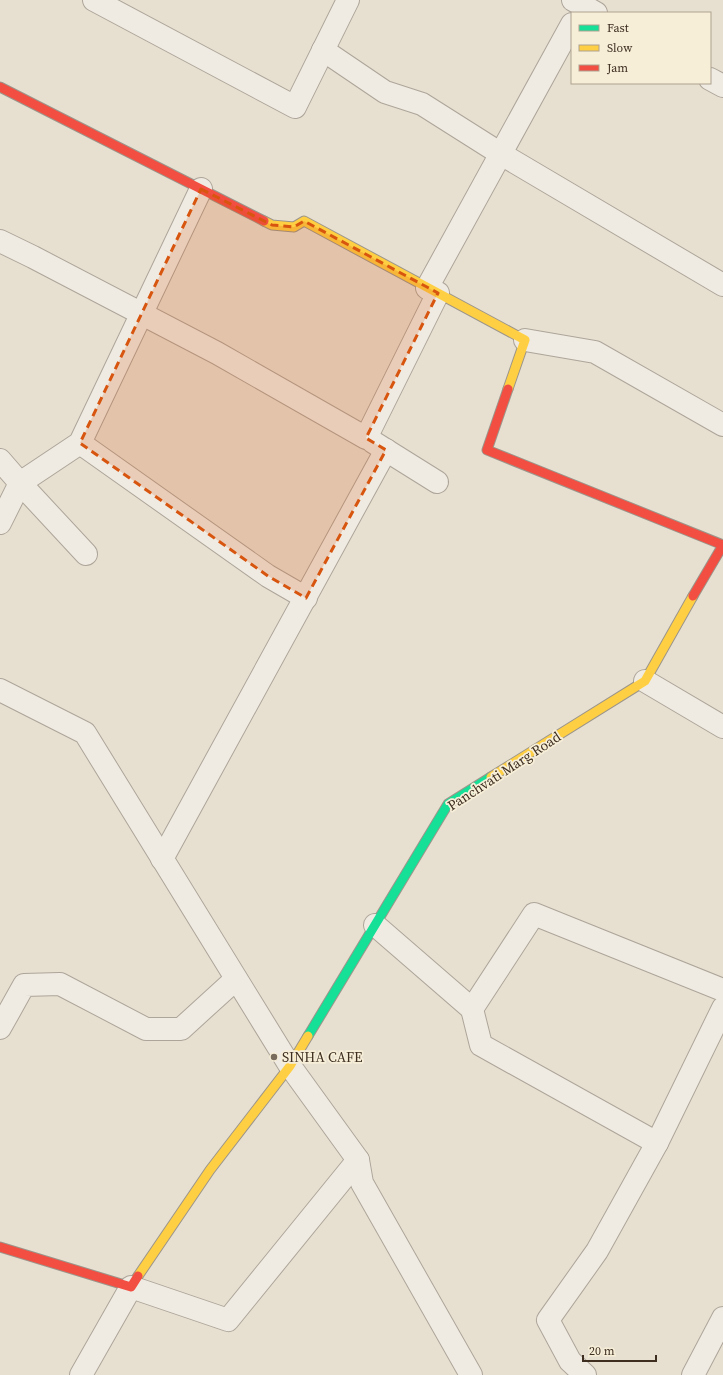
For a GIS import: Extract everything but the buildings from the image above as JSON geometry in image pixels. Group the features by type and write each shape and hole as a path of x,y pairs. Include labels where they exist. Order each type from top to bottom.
{"street":[{"path":"94,0 295,107 348,0"},
{"path":"366,438 433,291 501,154 571,27"},
{"path":"323,50 385,92 422,104 501,154 723,285"},
{"path":"711,79 723,86"},
{"path":"0,87 272,225 294,227 304,222 525,340 595,352 723,425"},
{"path":"0,523 20,483 80,443 201,189"},
{"path":"0,241 217,353 366,438 437,482"},
{"path":"525,340 487,450 720,554"},
{"path":"80,443 268,576 306,598"},
{"path":"162,859 386,450"},
{"path":"0,460 86,554"},
{"name":"Panchvati Marg Road","path":"131,1287 210,1170 290,1066 448,804 645,680 720,554"},
{"path":"645,680 723,727"},
{"path":"0,690 85,733 290,1066 358,1160 362,1183 471,1375"},
{"path":"472,1009 534,914 723,990"},
{"path":"375,925 472,1009 481,1045 656,1143"},
{"path":"0,1028 24,985 60,984 146,1029 181,1029 236,979"},
{"path":"585,1375 570,1361 548,1320 597,1251 656,1143 723,1008"},
{"path":"0,1247 131,1287 228,1320 358,1160"},
{"path":"81,1375 131,1287"},
{"path":"694,1375 723,1318"}],"highlighted area":[{"path":"201,189 272,225 294,227 304,221 438,293 366,438 386,450 306,598 268,576 80,443"}],"traffic: fast":[{"path":"308,1036 448,804 491,777"}],"traffic: slow":[{"path":"264,221 272,225 294,227 304,221 525,340 508,389"},
{"path":"491,777 645,681 693,596"},
{"path":"138,1276 210,1170 290,1066 308,1036"}],"traffic: jam":[{"path":"0,87 264,221"},
{"path":"508,389 487,450 723,545"},
{"path":"693,596 723,545"},
{"path":"0,1247 131,1287 138,1276"}],"place":[{"name":"SINHA CAFE","path":"274,1057"}]}
